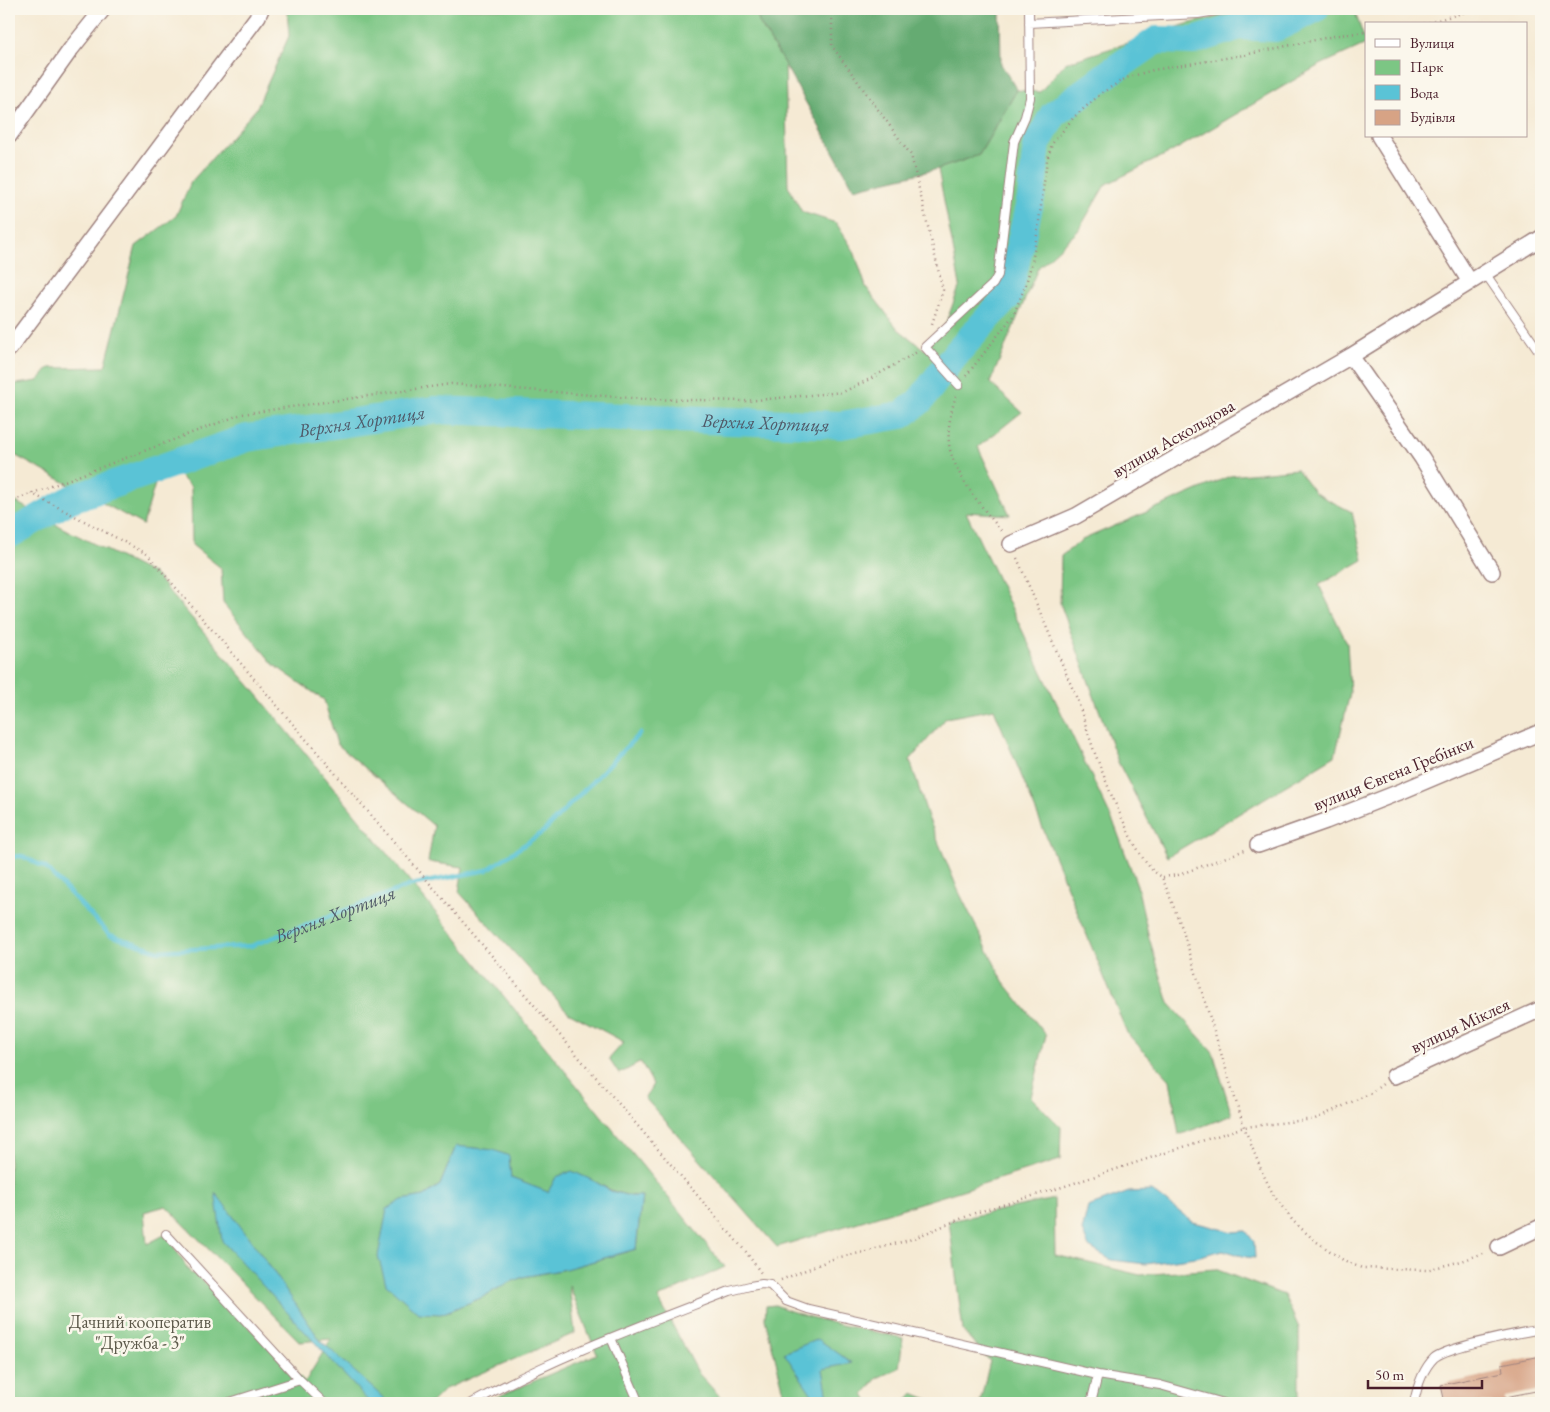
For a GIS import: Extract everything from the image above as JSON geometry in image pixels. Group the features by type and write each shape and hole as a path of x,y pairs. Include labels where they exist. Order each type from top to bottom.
{"street":[{"path":"9,136 71,49 103,9"},
{"path":"9,349 258,16 261,9"},
{"path":"1380,138 1470,282"},
{"name":"вулиця Аскольдова","path":"1011,544 1076,516 1351,356 1541,238"},
{"path":"1351,356 1422,458 1492,572"},
{"name":"вулиця Євгена Гребінки","path":"1258,845 1402,792 1541,732"},
{"name":"вулиця Міклея","path":"1394,1076 1541,1009"},
{"path":"1500,1247 1541,1227"}],"lane":[{"path":"959,385 925,347 993,284 998,275 1014,142 1030,98 1029,9"},
{"path":"1029,22 1198,14 1227,9"},
{"path":"1485,273 1541,354"},
{"path":"166,1234 300,1380 324,1403"},
{"path":"472,1403 504,1385 611,1338 730,1291 762,1284 770,1285 786,1301 808,1309 1098,1375 1160,1385 1224,1403"},
{"path":"1414,1403 1422,1375 1435,1358 1456,1348 1541,1328"},
{"path":"611,1338 640,1403"},
{"path":"1091,1403 1098,1375"},
{"path":"227,1403 300,1380"}],"path":[{"path":"9,502 242,414 451,384 644,400 746,401 843,392 925,347 943,290 910,155 832,46 832,9"},
{"path":"1431,22 1476,9"},
{"path":"1365,32 1339,35 1244,55 1153,70 1126,78 1103,92 1074,117 1052,144 1047,160 1032,262 1026,284 1013,316 959,385 950,416 951,455 963,478 1011,544 1077,699 1094,751 1115,803 1131,838 1144,860 1153,871 1162,877 1182,928 1244,1127 1274,1196 1294,1221 1314,1240 1346,1262 1362,1268 1426,1270 1500,1247"},
{"path":"31,494 147,554 746,1252 770,1285 835,1258 909,1240 975,1213 1056,1189 1244,1127 1315,1119 1371,1093 1394,1076"},
{"path":"1162,877 1178,875 1258,845"}],"green space":[{"path":"287,9 756,9 759,22 785,65 788,186 802,212 836,223 854,251 866,287 898,329 925,350 945,325 960,285 938,169 979,155 1017,90 1040,92 1065,63 1187,24 1249,9 1354,9 1365,44 1318,66 1175,150 1105,185 1078,231 1038,268 990,383 1022,412 978,447 1010,515 966,512 1115,826 1137,885 1149,938 1169,1003 1213,1052 1232,1115 1179,1135 1170,1080 1127,1033 994,709 946,718 910,760 928,817 958,890 1003,981 1046,1035 1031,1097 1061,1127 1060,1160 777,1247 645,1098 653,1084 641,1062 619,1074 609,1059 624,1042 568,1012 459,892 463,867 428,862 434,826 337,744 324,700 274,665 223,603 221,568 192,545 191,487 179,475 155,484 143,525 9,452 9,385 38,381 49,368 105,367 136,246 176,216 191,182 256,109 289,36"},
{"path":"756,9 1000,9 1001,64 1017,90 979,155 938,169 854,189 759,22"},
{"path":"1297,469 1315,493 1352,512 1363,560 1319,585 1347,643 1350,693 1335,756 1167,857 1118,762 1060,603 1061,556 1082,540 1230,476"},
{"name":"Дачний кооператив \"Дружба - 3\"","path":"9,498 55,524 155,575 257,694 725,1267 658,1298 699,1374 726,1403 483,1403 597,1354 569,1285 575,1333 445,1389 431,1403 9,1403","holes":["456,1146 511,1178 548,1193 594,1181 617,1192 642,1196 636,1249 566,1269 523,1277 481,1298 441,1314 403,1200 424,1196 440,1185","166,1206 300,1342 331,1339 305,1382 195,1273 191,1274 166,1234 147,1244 144,1212"]},
{"path":"1054,1199 1055,1255 1140,1275 1215,1269 1284,1295 1299,1328 1299,1403 980,1403 990,1361 963,1331 949,1221"},
{"path":"775,1305 822,1320 903,1338 899,1368 877,1378 864,1394 868,1402 873,1403 775,1403 785,1396 765,1319 766,1306"},
{"path":"913,1393 938,1403 904,1403"}],"water":[{"path":"456,1146 494,1150 509,1156 511,1178 548,1192 556,1177 572,1171 611,1191 630,1196 642,1196 636,1249 566,1269 523,1277 481,1298 441,1314 418,1313 386,1284 378,1256 387,1209 402,1200 424,1196 440,1185"},
{"path":"1152,1191 1193,1222 1233,1232 1246,1231 1254,1242 1255,1258 1223,1250 1196,1257 1146,1264 1111,1260 1089,1247 1082,1231 1088,1207 1129,1192"},
{"path":"215,1192 269,1265 320,1340 389,1403 370,1403 222,1241"},
{"path":"818,1339 852,1363 823,1369 829,1403 816,1403 784,1353"}],"building":[{"path":"1541,1356 1541,1390 1505,1397 1505,1403 1445,1403 1441,1385 1503,1372 1502,1364"}],"waterway":[{"name":"Верхня Хортиця","path":"9,535 71,499 247,438 434,410 841,425 902,415 920,401 953,357 1008,296 1031,198 1037,144 1053,115 1157,40 1194,41 1240,26 1276,28 1315,9"},
{"name":"Верхня Хортиця","path":"9,857 22,856 46,868 110,935 158,951 251,946 411,885 487,870 543,832 640,733"}]}
